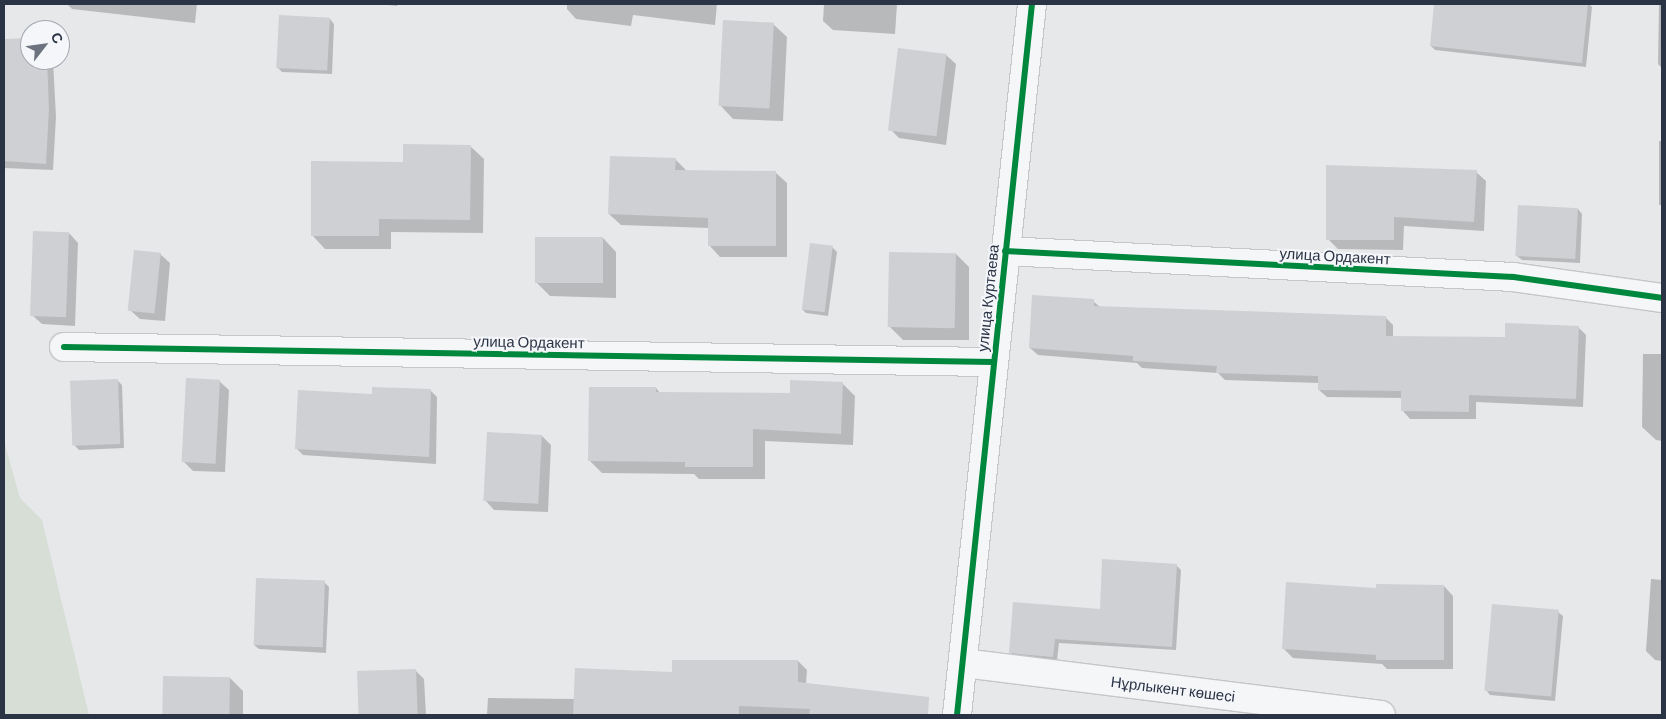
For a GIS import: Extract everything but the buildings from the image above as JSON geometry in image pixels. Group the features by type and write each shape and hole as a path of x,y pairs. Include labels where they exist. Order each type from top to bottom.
{"street":[{"name":"улица Куртаева","path":"956,715 964,663 993,362 1032,4"},
{"name":"улица Ордакент","path":"1005,251 1513,277 1662,298"},
{"name":"улица Ордакент","path":"64,347 993,362"},
{"name":"Нұрлыкент көшесі","path":"964,663 1381,715"}],"shaded area":[{"path":"4,441 20,498 42,520 89,715 4,715"}],"cycle path":[{"path":"957,715 1032,4"},
{"path":"1005,251 1513,277 1662,298"},
{"path":"64,347 993,362"}]}
